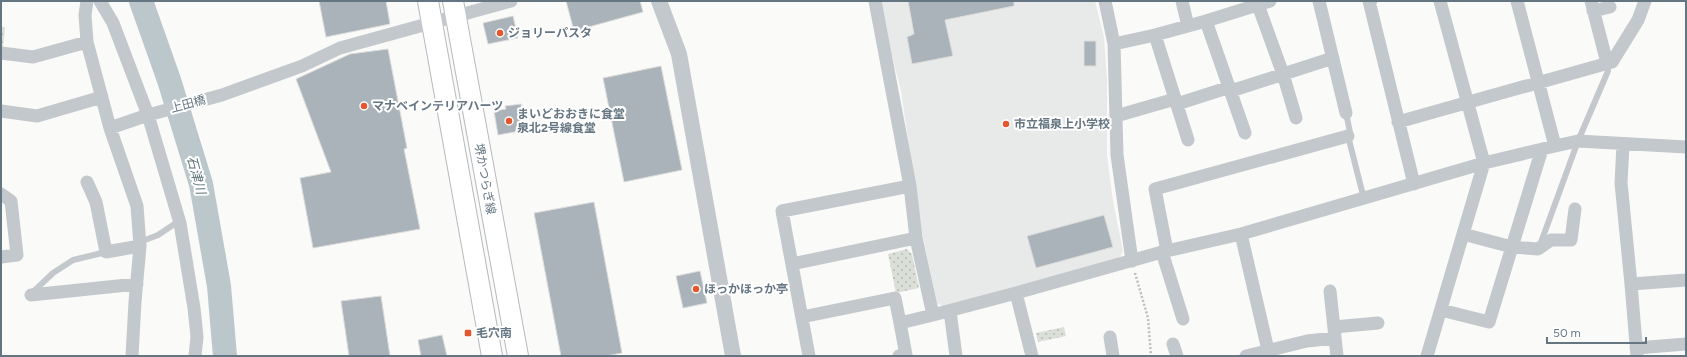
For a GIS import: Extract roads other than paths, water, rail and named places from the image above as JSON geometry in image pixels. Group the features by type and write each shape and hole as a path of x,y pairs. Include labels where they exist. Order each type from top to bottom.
{"main road":[{"name":"堺かつらぎ線","path":"428,1 492,356"},
{"name":"堺かつらぎ線","path":"454,8 518,356"}],"street":[{"path":"87,1 85,15 87,42 110,128 137,206 140,244 132,356"},
{"path":"100,1 113,23 151,114 179,221 194,308 196,337 195,356"},
{"name":"上田橋","path":"110,128 151,114 222,95 302,66 340,48 432,24 454,8 511,1"},
{"path":"660,1 679,54 734,356"},
{"path":"875,1 910,186 916,238 933,315"},
{"path":"1105,1 1114,44 1117,155 1132,261"},
{"path":"1182,1 1188,26"},
{"path":"1319,1 1346,113"},
{"path":"1427,356 1484,163 1440,1"},
{"path":"1517,1 1555,146"},
{"path":"1398,122 1612,62 1638,20 1645,1"},
{"path":"1366,2 1414,184"},
{"path":"1114,44 1155,35 1206,21 1239,5 1264,3 1296,118"},
{"path":"1607,63 1592,6 1610,7"},
{"path":"1206,21 1245,132"},
{"path":"1155,35 1188,140"},
{"path":"1,53 33,57 87,42"},
{"path":"1116,116 1230,89 1333,58"},
{"path":"1,111 36,116 102,97"},
{"path":"1183,319 1164,251 1155,189 1348,136"},
{"path":"900,323 1016,293 1164,251 1241,234 1484,163 1555,146 1578,141 1623,145 1686,147"},
{"path":"1623,145 1621,184 1637,352 1686,344"},
{"path":"1441,310 1489,322 1542,149"},
{"path":"87,182 96,202 106,252 140,244"},
{"path":"809,356 782,212 910,186"},
{"path":"1,194 11,201 17,255 1,257"},
{"path":"1463,234 1512,247 1538,250 1551,240 1571,240 1574,209"},
{"path":"1241,234 1268,350"},
{"path":"792,264 916,238"},
{"path":"1631,284 1686,280"},
{"path":"31,295 137,284"},
{"path":"1330,291 1337,356"},
{"path":"1016,293 1032,356"},
{"path":"802,317 896,298 906,355 899,356"},
{"path":"950,311 956,356"},
{"path":"1246,356 1307,341 1334,332 1378,323"},
{"path":"1110,336 1113,356"}],"lane":[{"path":"1538,250 1578,141 1608,71 1607,63"},
{"path":"1346,113 1350,132 1348,136 1364,199"},
{"path":"140,244 179,221"},
{"path":"31,295 53,273 73,260 106,252"}],"waterway":[{"name":"石津川","path":"141,1 169,80 201,184 219,286 225,356"}],"place":[{"name":"ジョリーパスタ","path":"500,33"},
{"name":"マナベインテリアハーツ","path":"364,106"},
{"name":"まいどおおきに食堂 泉北2号線食堂","path":"509,121"},
{"name":"市立福泉上小学校","path":"1006,124"},
{"name":"ほっかほっか亭","path":"696,289"},
{"name":"毛穴南","path":"468,333"}]}
